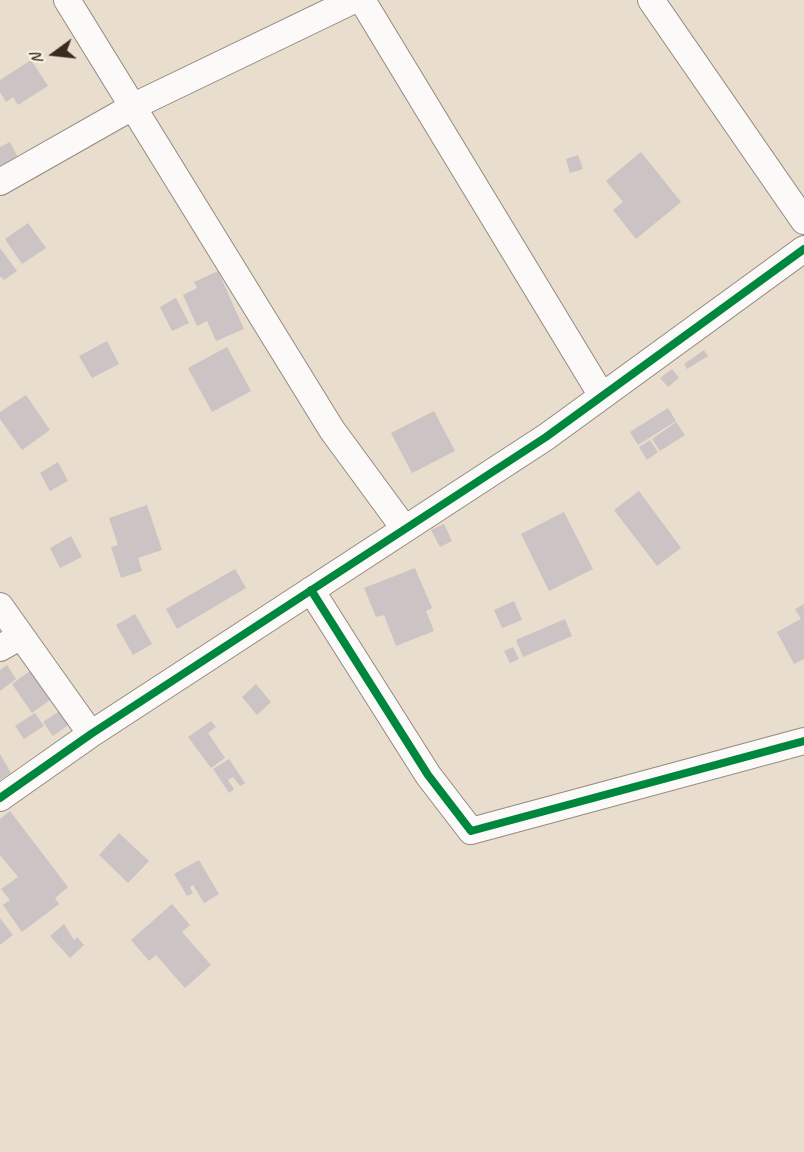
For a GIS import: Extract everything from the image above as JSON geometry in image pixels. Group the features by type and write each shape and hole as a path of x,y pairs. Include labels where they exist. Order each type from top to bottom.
{"street":[{"path":"68,0 332,429 404,528"},
{"path":"0,182 134,106 354,0"},
{"path":"362,0 602,396"},
{"path":"651,0 804,220"},
{"path":"0,798 91,734 546,437 804,249"},
{"path":"311,590 428,776 471,831 804,741"},
{"path":"0,606 11,642 91,734"}],"building":[{"path":"31,60 48,86 18,105 13,97 6,102 0,92 0,80"},
{"path":"10,142 18,158 0,166 0,147"},
{"path":"641,152 681,202 636,239 613,210 623,202 606,181"},
{"path":"578,155 583,169 570,173 566,159"},
{"path":"28,223 46,248 22,264 5,239"},
{"path":"0,248 17,271 4,280 0,276"},
{"path":"218,271 244,329 216,341 207,321 197,326 183,295 197,288 194,282"},
{"path":"176,298 189,323 172,331 160,307"},
{"path":"107,341 119,364 92,378 79,356"},
{"path":"227,347 251,391 212,412 188,368"},
{"path":"704,350 708,356 687,369 684,364"},
{"path":"672,369 679,378 668,387 660,378"},
{"path":"26,395 50,430 22,450 0,419 0,412"},
{"path":"668,408 676,421 638,445 630,432"},
{"path":"434,411 455,451 412,473 391,433"},
{"path":"676,422 685,435 660,451 652,439"},
{"path":"650,440 658,452 647,460 639,447"},
{"path":"58,462 68,481 50,491 40,473"},
{"path":"639,491 681,548 657,566 614,510"},
{"path":"147,505 162,550 138,558 142,571 121,578 111,547 118,545 109,518"},
{"path":"564,512 593,569 549,591 521,534"},
{"path":"444,524 452,541 440,547 431,530"},
{"path":"71,536 82,557 60,568 50,548"},
{"path":"415,568 432,608 426,611 434,631 396,646 384,615 376,617 364,588"},
{"path":"235,569 246,588 177,629 166,609"},
{"path":"514,601 522,620 502,628 494,610"},
{"path":"804,604 804,659 794,664 777,632 801,619 795,609"},
{"path":"135,614 152,644 133,655 116,625"},
{"path":"565,619 572,636 523,657 516,640"},
{"path":"513,647 519,659 510,663 504,651"},
{"path":"7,665 16,679 0,691 0,670"},
{"path":"30,671 50,700 32,713 12,684"},
{"path":"256,684 271,702 257,715 242,697"},
{"path":"61,710 71,723 53,736 43,722"},
{"path":"35,713 44,726 24,739 15,726"},
{"path":"211,721 216,727 208,733 225,758 211,768 188,737"},
{"path":"0,754 11,773 0,780"},
{"path":"229,759 245,783 240,786 233,777 228,780 234,789 229,793 213,769"},
{"path":"10,811 68,887 55,898 59,904 22,932 3,905 10,900 1,889 18,877 0,855 0,819"},
{"path":"119,833 149,861 128,883 99,855"},
{"path":"199,860 219,894 204,903 193,885 190,887 193,893 187,896 174,874"},
{"path":"172,904 190,925 182,932 211,965 185,988 156,955 149,961 131,940"},
{"path":"0,918 13,935 0,945"},
{"path":"64,924 74,940 77,937 84,945 70,958 50,936"}],"cycle path":[{"path":"0,798 91,734 546,437 804,249"},
{"path":"311,590 428,775 471,831 804,741"}]}
